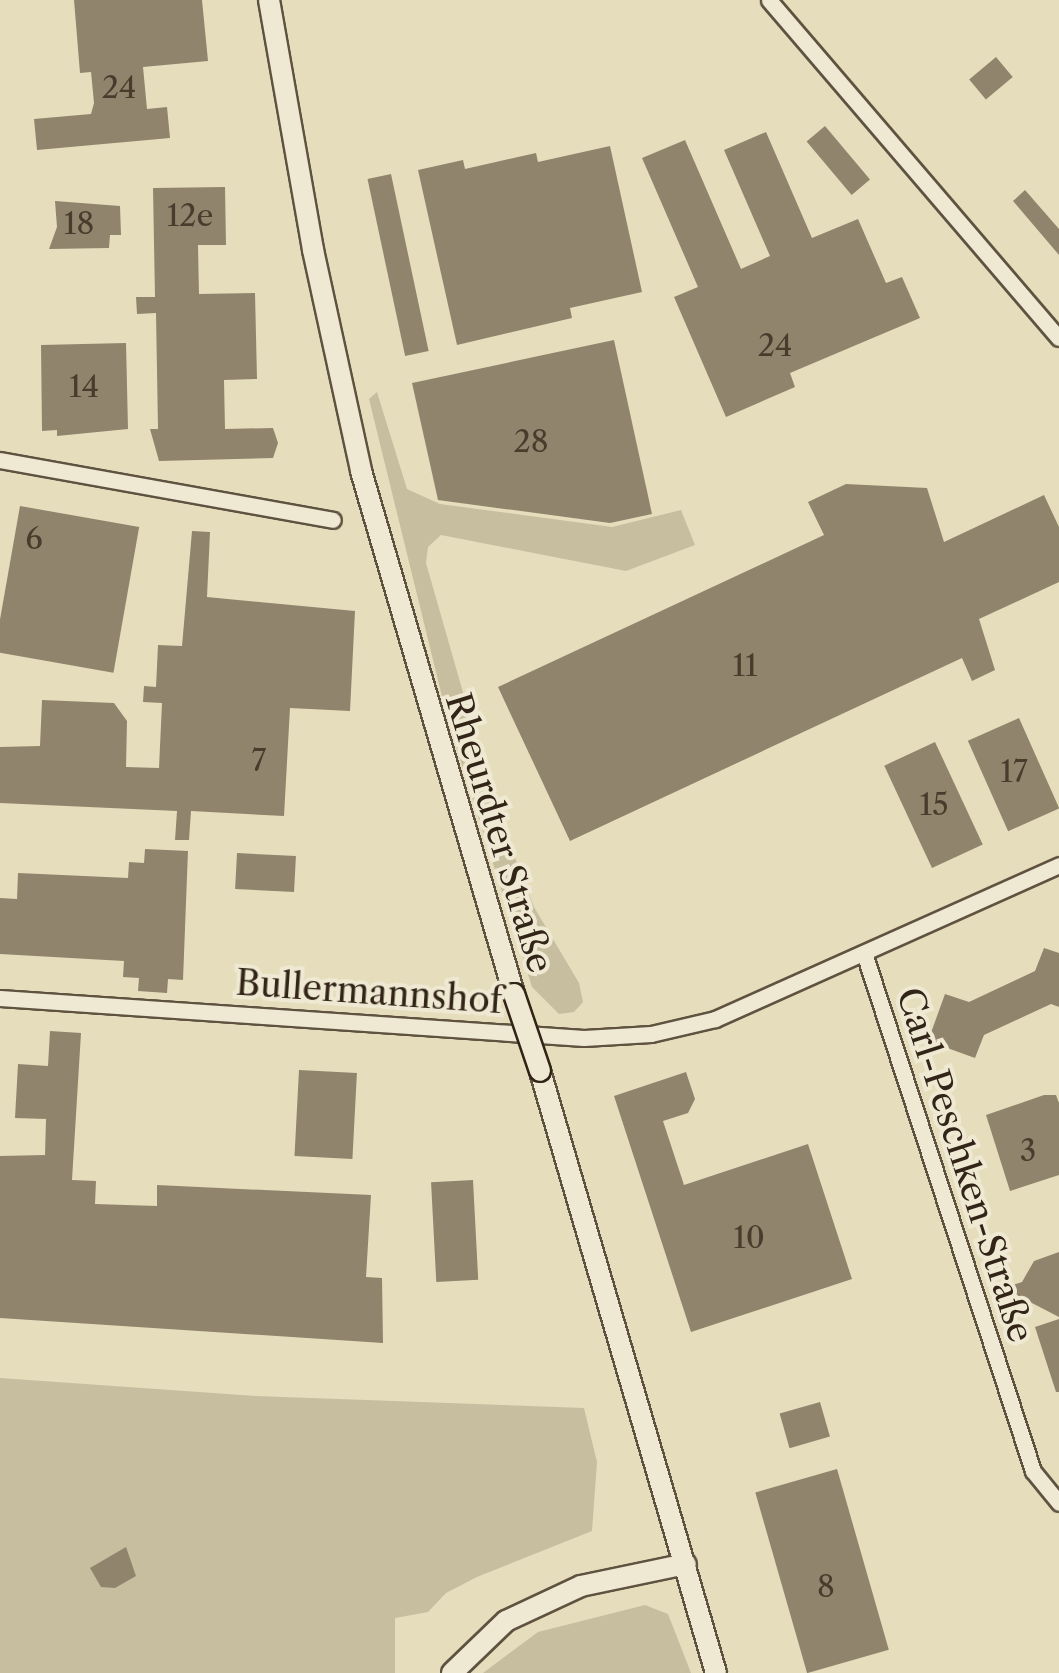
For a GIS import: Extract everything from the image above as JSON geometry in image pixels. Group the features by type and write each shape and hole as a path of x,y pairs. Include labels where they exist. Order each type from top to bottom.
{"main road":[{"name":"Rheurdter Straße","path":"270,0 313,250 361,471 716,1673"},
{"path":"452,1673 481,1638 566,1592 686,1564"}],"street":[{"path":"769,0 1059,338"},
{"path":"0,460 332,520"},
{"name":"Bullermannshof","path":"0,998 584,1038 651,1034 715,1019 1059,865"},
{"name":"Carl-Peschken-Straße","path":"864,954 1033,1471 1059,1503"}],"shaded area":[{"path":"377,392 407,489 440,504 612,527 681,510 695,545 626,571 441,535 428,547 426,563 497,811 534,907 579,983 583,1002 574,1012 559,1014 532,987 448,721 369,399"},
{"path":"0,1378 256,1396 584,1408 597,1462 592,1531 477,1577 446,1593 428,1612 395,1618 395,1673 0,1673"},
{"path":"645,1605 668,1614 691,1673 483,1673 538,1632"}],"building":[{"path":"74,0 202,0 208,61 143,67 147,109 167,107 170,138 37,150 34,119 91,114 94,103 91,72 80,73"},
{"path":"996,57 1013,77 986,99 969,79"},
{"path":"825,126 870,180 852,195 807,141"},
{"path":"766,132 812,238 858,219 886,283 902,277 920,318 790,373 795,387 726,417 674,297 698,287 642,158 685,140 741,269 770,256 724,150"},
{"path":"610,146 642,292 570,308 572,318 457,345 418,170 463,160 465,169 536,153 538,162"},
{"path":"391,174 429,351 405,356 368,179"},
{"path":"225,187 226,245 198,245 199,294 255,293 257,379 224,380 225,429 273,428 278,443 273,458 159,461 150,429 158,429 156,313 137,314 136,297 155,297 153,188"},
{"path":"1025,190 1059,229 1059,255 1013,201"},
{"path":"55,201 120,206 121,235 110,235 109,248 49,249 57,227"},
{"path":"614,340 652,514 610,523 438,500 412,383"},
{"path":"126,343 128,429 57,436 57,430 42,431 41,345"},
{"path":"846,484 927,488 944,542 1044,495 1059,527 1059,582 979,619 995,670 972,681 962,658 570,841 498,687 824,535 808,502"},
{"path":"20,506 139,527 113,673 0,653 0,619"},
{"path":"192,531 210,532 207,597 355,611 350,711 290,708 284,816 191,811 189,840 175,840 177,811 0,803 0,747 40,746 42,700 114,703 127,721 126,767 159,768 162,703 143,702 144,686 156,687 158,645 182,646"},
{"path":"1019,718 1059,809 1008,831 968,741"},
{"path":"935,742 983,844 932,868 884,766"},
{"path":"145,849 188,851 183,980 168,979 167,993 138,991 139,978 123,977 124,961 0,954 0,898 17,899 18,873 128,878 129,862 144,863"},
{"path":"237,853 296,856 294,892 235,889"},
{"path":"1044,948 1059,953 1059,1007 1051,1004 984,1035 975,1058 928,1041 945,994 969,1002 1035,971"},
{"path":"50,1031 81,1033 72,1180 96,1181 95,1204 157,1206 157,1185 371,1195 366,1277 382,1278 383,1343 0,1318 0,1156 45,1155 46,1119 15,1118 18,1064 48,1066"},
{"path":"299,1070 357,1073 352,1159 294,1156"},
{"path":"686,1072 695,1099 688,1113 663,1121 684,1185 808,1144 852,1279 691,1332 614,1096"},
{"path":"1044,1095 1056,1095 1059,1103 1059,1175 1010,1191 986,1115"},
{"path":"473,1180 478,1280 436,1282 431,1182"},
{"path":"1059,1252 1059,1317 1003,1288 1022,1282 1034,1261"},
{"path":"1059,1319 1059,1392 1056,1392 1035,1327"},
{"path":"820,1402 830,1437 790,1448 780,1414"},
{"path":"837,1469 889,1650 807,1673 755,1492"},
{"path":"126,1547 136,1576 115,1588 101,1587 90,1568"}]}
